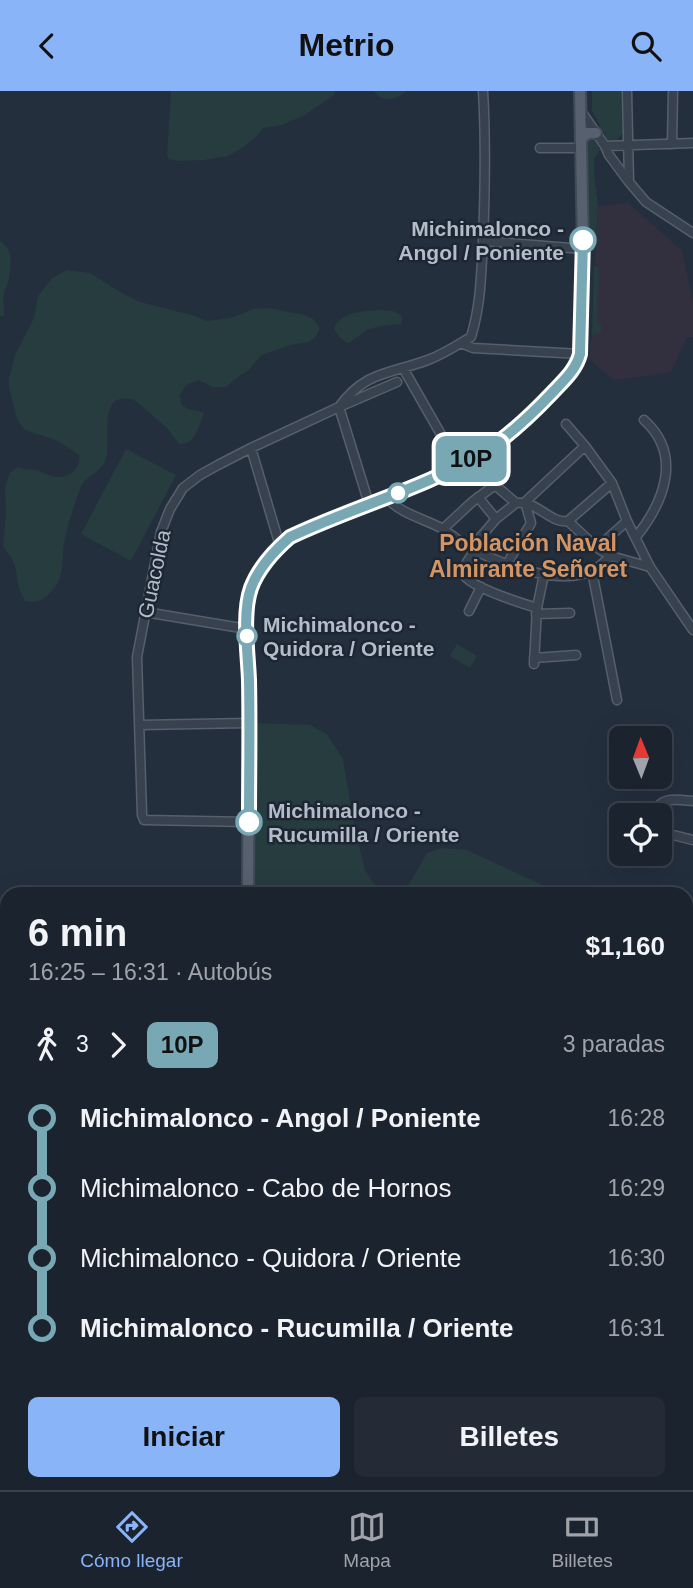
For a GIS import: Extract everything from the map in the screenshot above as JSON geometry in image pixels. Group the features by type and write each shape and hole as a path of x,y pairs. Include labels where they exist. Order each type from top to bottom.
{"main road":[{"path":"248,887 247,629 251,589 265,565 290,537 459,466 490,448 541,405 576,365 580,354 583,249 580,91"},
{"path":"581,143 588,133 596,133"}],"street":[{"path":"369,504 339,407 345,398 369,378 429,360 471,337 481,291 486,159 483,91"},
{"path":"627,91 629,182"},
{"path":"672,144 673,91"},
{"path":"581,110 606,146 609,155 646,202 693,233"},
{"path":"540,148 581,143"},
{"path":"606,146 693,143"},
{"path":"483,241 583,249"},
{"path":"461,343 473,348 580,354"},
{"path":"403,368 459,466"},
{"name":"Guacolda","path":"249,822 144,820 142,815 137,657 161,532 170,509 183,488 200,475 251,448 397,382"},
{"path":"636,537 654,512 667,469 663,445 657,433 644,420"},
{"path":"566,424 612,483 650,567 693,630"},
{"path":"570,613 537,611 481,587 463,575 463,571 474,548 496,519 585,446"},
{"path":"251,448 280,546"},
{"path":"443,530 495,485 520,502 544,511 559,521 568,521 612,483"},
{"path":"478,497 496,519"},
{"path":"387,498 401,509 507,564 544,574 570,575 592,571 611,556"},
{"path":"507,564 531,523 520,502"},
{"path":"568,521 597,548 611,556 650,567"},
{"path":"597,548 627,521"},
{"path":"592,571 617,700"},
{"path":"544,574 537,611 534,661 576,655"},
{"path":"469,611 481,587"},
{"path":"145,612 247,629"},
{"path":"140,725 249,723"},
{"path":"660,803 668,800 693,801"},
{"path":"672,835 693,840"}],"shaded area":[{"path":"628,203 682,251 693,302 693,337 686,338 671,372 614,380 589,359 598,206"}],"green space":[{"path":"171,91 335,91 334,95 303,116 281,125 263,128 255,138 228,156 178,161 167,156"},
{"path":"374,91 407,91 385,99"},
{"path":"592,91 623,91 623,133 617,140 607,139 592,110"},
{"path":"593,139 600,150 594,158 598,206 595,251 589,251 585,243 586,163 588,140"},
{"path":"0,241 8,250 11,260 4,293 3,317 0,316"},
{"path":"594,265 599,268 597,323 601,324 601,332 592,336"},
{"path":"67,270 90,273 140,302 207,321 231,318 253,309 269,308 304,315 313,319 319,330 315,338 308,342 261,355 250,369 226,387 213,387 199,380 186,385 180,395 181,404 188,409 204,412 195,435 187,443 179,444 167,428 135,401 125,398 115,402 108,415 106,458 101,467 81,486 72,512 65,538 61,575 55,588 43,599 25,601 19,588 14,563 3,546 5,488 10,473 18,467 63,477 77,468 79,455 58,441 25,430 17,419 9,378 15,355 34,318 38,296 52,278"},
{"path":"378,310 393,311 401,315 401,324 367,330 349,343 335,331 337,323 347,316"},
{"path":"126,449 176,475 131,561 81,534"},
{"path":"457,644 477,656 470,668 450,656"},
{"path":"257,723 310,725 327,734 343,759 354,826 365,870 376,887 248,887 249,797"},
{"path":"441,848 467,850 547,887 407,887 427,853"}],"bus line":[{"name":"10P","path":"249,822 247,629 249,594 254,582 273,554 290,537 452,470 490,448 541,405 576,365 580,354 583,240"}],"place":[{"name":"Michimalonco - Angol / Poniente","path":"583,240"},
{"name":"Michimalonco - Quidora / Oriente","path":"247,636"},
{"name":"Michimalonco - Rucumilla / Oriente","path":"249,822"}],"district":[{"name":"Población Naval Almirante Señoret","path":"528,556"}]}
